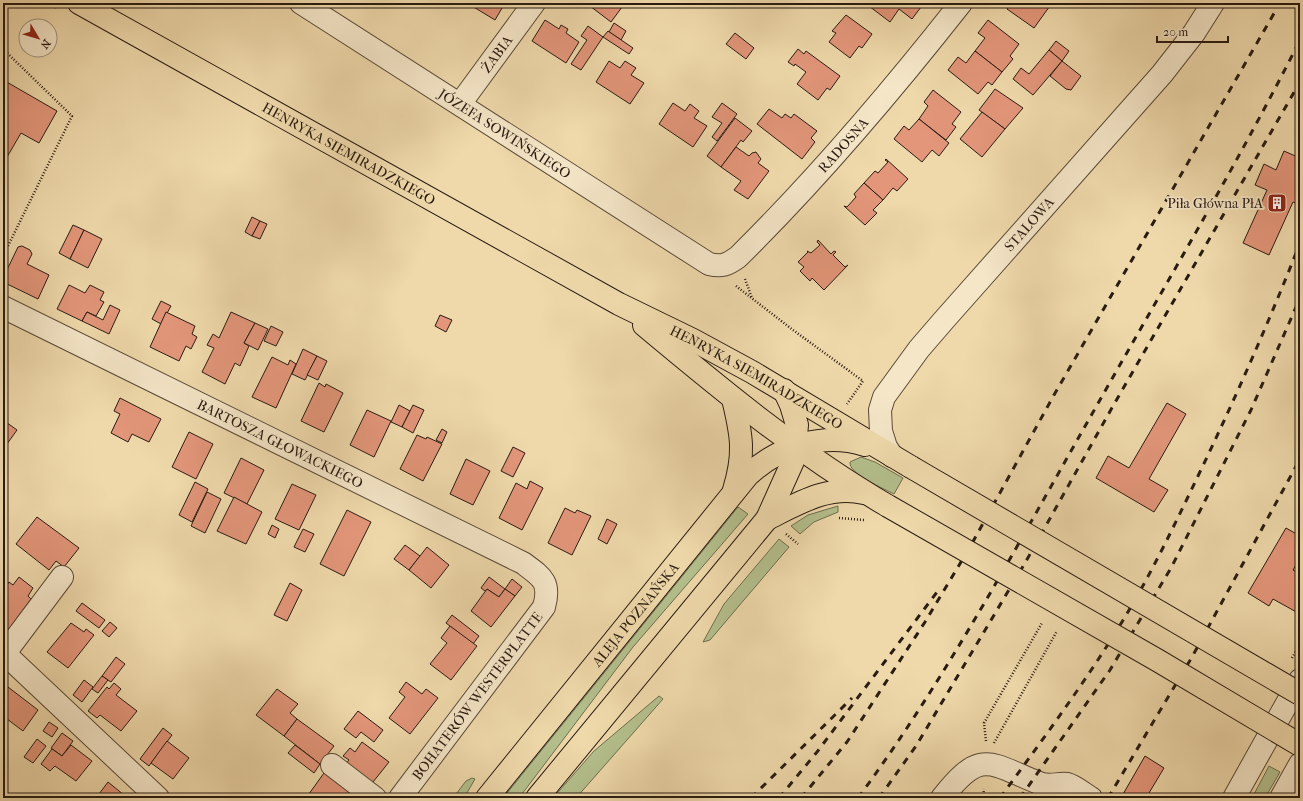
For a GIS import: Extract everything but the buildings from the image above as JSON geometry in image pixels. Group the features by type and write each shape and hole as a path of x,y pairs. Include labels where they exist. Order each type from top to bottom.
{"main road":[{"name":"HENRYKA SIEMIRADZKIEGO","path":"79,3 619,304 693,340 784,390 892,456"},
{"name":"HENRYKA SIEMIRADZKIEGO","path":"619,304 733,400 795,447 867,494 1157,660 1300,745"},
{"path":"537,798 768,519 793,461 795,447 797,425 791,405 784,390"},
{"path":"733,400 742,433 740,471 733,492"},
{"name":"ALEJA POZNAŃSKA","path":"487,798 733,492 759,465 784,450 822,440 846,440 870,446 892,456"},
{"path":"892,456 1300,694"},
{"path":"768,519 803,501 824,493 844,490 867,494"}],"street":[{"name":"JÓZEFA SOWIŃSKIEGO","path":"301,3 709,264"},
{"name":"ŻABIA","path":"460,104 534,3"},
{"name":"RADOSNA","path":"709,264 725,266 730,263 804,189 914,63 961,3"},
{"name":"STALOWA","path":"892,456 883,439 880,421 880,410 884,397 944,320 1162,74 1194,33 1213,3"},
{"name":"BARTOSZA GŁOWACKIEGO","path":"3,307 523,563 540,576 548,591"},
{"path":"62,577 4,653 158,798"},
{"name":"BOHATERÓW WESTERPLATTE","path":"400,798 537,618 544,607 548,591"},
{"path":"1234,798 1300,680"},
{"path":"942,798 969,769 977,765 986,764 1005,768 1041,784 1067,784 1091,798"},
{"path":"1281,798 1300,764"},
{"path":"332,765 375,798"}],"path":[{"path":"3,49 72,116 3,256"},
{"path":"709,264 793,330 863,380 847,404"},
{"path":"839,518 855,518 870,523"},
{"path":"987,746 984,724 1042,623"},
{"path":"1000,731 1057,631"}],"green space":[{"path":"861,457 875,462 903,478 894,494 868,481 851,467 850,462"},
{"path":"838,506 838,512 814,522 800,534 791,526 808,515"},
{"path":"738,507 748,514 633,647 519,798 503,798"},
{"path":"779,539 789,547 710,640 703,642 724,604"},
{"path":"659,696 663,699 576,798 553,798 594,751"},
{"path":"1269,766 1280,772 1265,798 1252,798"},
{"path":"472,778 475,779 464,798 453,798 466,781"}],"railway":[{"path":"801,798 847,742 925,622 970,547 1054,395 1280,3"},
{"path":"858,798 921,706 981,609 1225,181 1300,40"},
{"path":"879,798 916,746 1025,563 1113,406 1300,82"},
{"path":"1000,798 1095,664 1145,583 1181,512 1225,418 1264,331 1300,243"},
{"path":"1020,798 1110,670 1171,568 1251,410 1300,298"},
{"path":"1108,798 1192,657 1300,459"},
{"path":"779,798 817,752 937,592"},
{"path":"751,798 852,698"}],"place":[{"name":"Piła Główna PłA","path":"1277,203"}]}
